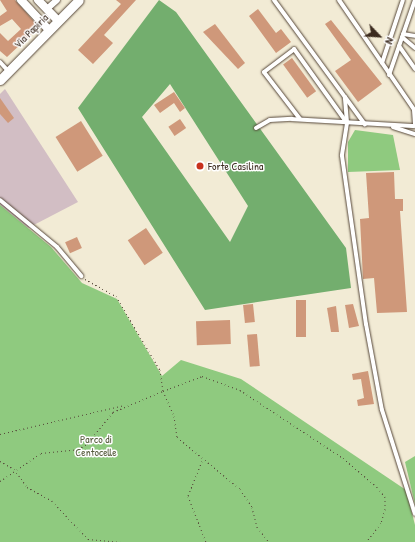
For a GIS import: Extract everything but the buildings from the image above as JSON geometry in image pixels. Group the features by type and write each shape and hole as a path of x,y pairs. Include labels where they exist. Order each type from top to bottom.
{"street":[{"path":"22,0 49,30"},
{"path":"38,0 58,21"},
{"path":"37,17 43,16 46,9 57,0"},
{"name":"Via Papiria","path":"0,80 79,0"}],"lane":[{"path":"274,0 365,124"},
{"path":"339,0 389,75 415,110 415,125 392,127"},
{"path":"382,63 403,0"},
{"path":"389,75 415,0"},
{"path":"398,17 408,20"},
{"path":"402,35 415,36"},
{"path":"402,35 415,48"},
{"path":"398,46 415,69"},
{"path":"300,119 264,72 294,49 347,123"},
{"path":"0,62 8,71"},
{"path":"345,97 347,123 342,156 366,324 382,410 415,514"},
{"path":"256,128 270,120 300,119 392,127 415,134"},
{"path":"0,200 57,247 81,276"}],"path":[{"path":"81,276 116,296 160,370 163,391 174,416 177,437 202,461 240,489 252,507 257,527 269,542"},
{"path":"0,481 14,469 41,453 78,449 87,444 113,412 127,405 202,376 265,404 343,458 385,496 381,523 366,542"},
{"path":"0,434 127,405"},
{"path":"0,461 14,469 27,487 52,501 88,538 121,542"},
{"path":"202,461 188,496 206,542"}],"shaded area":[{"path":"5,89 78,202 28,228 0,205 0,94"}],"green space":[{"path":"159,0 176,12 346,248 351,288 205,310 78,108","holes":["170,84 248,206 230,242 142,117"]},
{"path":"355,130 393,135 400,170 348,172 348,142"},
{"name":"Parco di Centocelle","path":"0,205 51,247 82,283 117,299 162,376 181,360 241,379 406,490 415,525 415,542 0,542"},
{"path":"415,456 415,504 405,462"}],"place":[{"name":"Forte Casilina","path":"200,166"}]}
